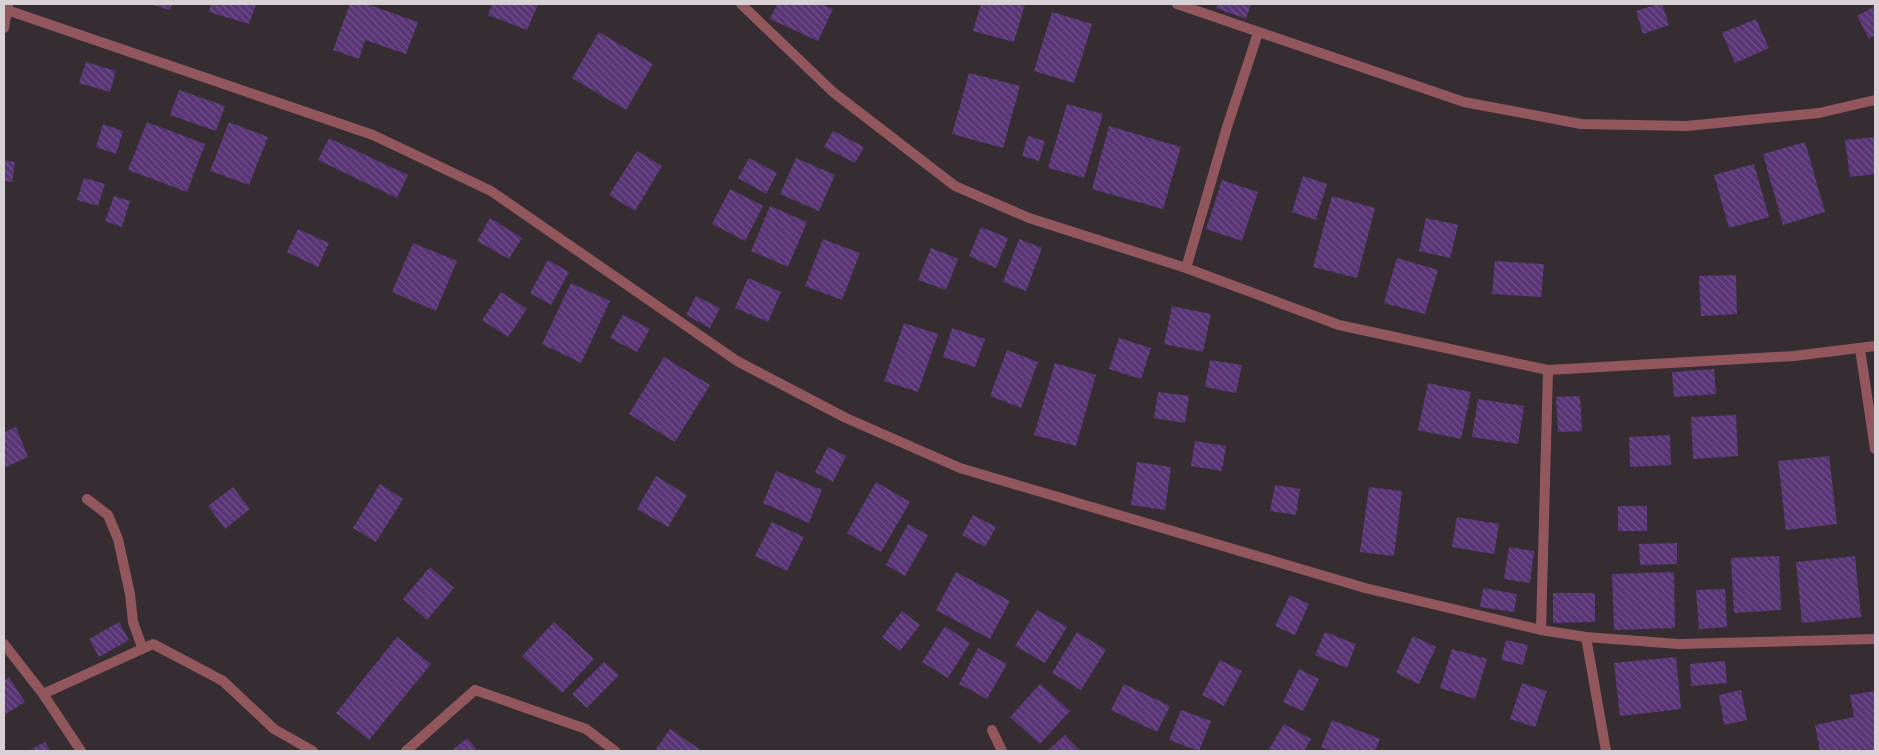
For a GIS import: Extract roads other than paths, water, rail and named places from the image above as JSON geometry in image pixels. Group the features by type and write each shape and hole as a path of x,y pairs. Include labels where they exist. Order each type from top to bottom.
{"street":[{"path":"741,4 833,92 955,186 1029,218 1186,268 1339,325 1548,370 1794,356 1860,350 1875,346"},
{"path":"1177,4 1464,102 1581,124 1687,126 1818,113 1875,100"},
{"path":"4,28 8,7 373,135 491,191 737,361 846,418 960,468 1365,588 1541,630 1586,637 1679,644 1875,640"},
{"path":"1186,268 1227,127 1258,33"},
{"path":"1860,350 1875,449"},
{"path":"1541,630 1548,370"},
{"path":"88,499 108,515 118,539 130,594 133,622 142,648"},
{"path":"1586,637 1606,751"},
{"path":"4,644 43,694 81,751"},
{"path":"43,694 153,644 223,681 272,727 313,751"},
{"path":"406,751 475,690 586,729 615,751"},
{"path":"992,730 1002,751"}]}
